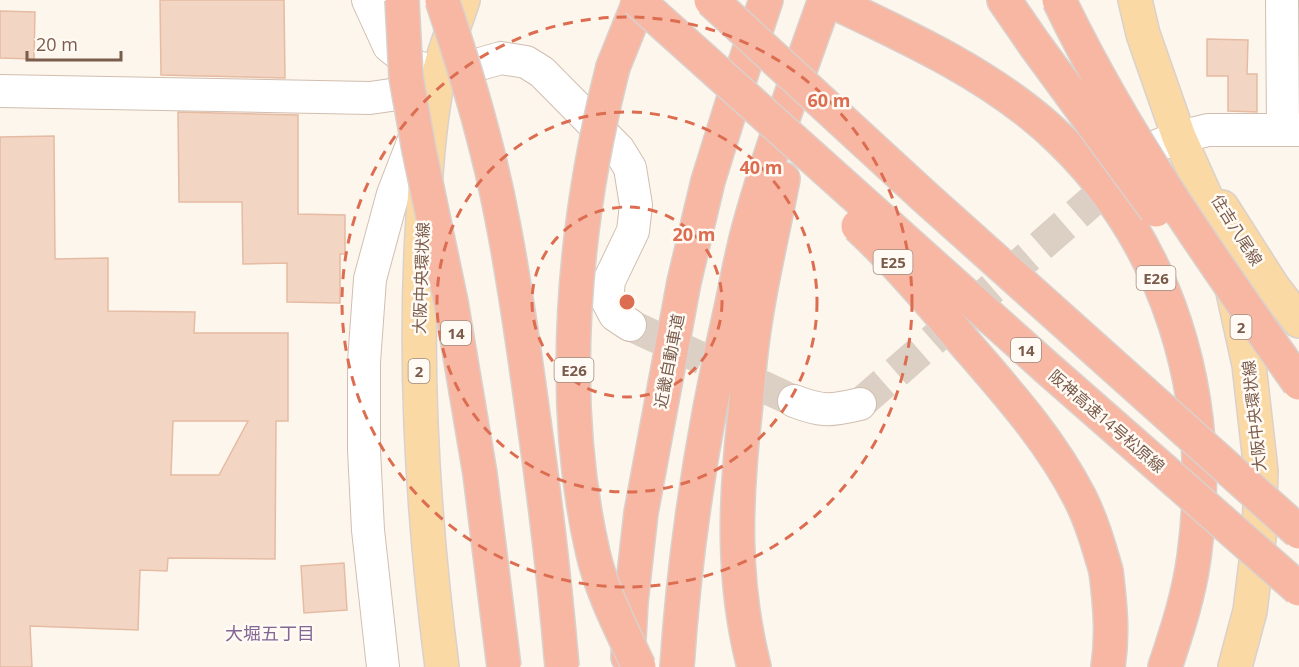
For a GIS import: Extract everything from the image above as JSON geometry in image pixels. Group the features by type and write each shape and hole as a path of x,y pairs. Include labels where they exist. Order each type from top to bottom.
{"highway":[{"name":"14","path":"402,0 406,77 451,302 480,474 504,667"},
{"path":"442,0 463,63 502,217 524,345 541,471 556,591 562,667"},
{"name":"E25","path":"618,0 865,231 926,297 1038,430 1080,499 1095,534 1106,571 1111,608 1112,644 1108,667"},
{"name":"E26","path":"638,0 613,67 602,111 585,214 577,296 574,394 577,453 594,555 610,604 639,667"},
{"name":"阪神高速14号松原線","path":"638,0 1046,367 1299,589"},
{"path":"711,0 760,60 925,197 1299,532"},
{"name":"近畿自動車道","path":"627,667 631,602 641,513 674,333 708,181 760,60 766,0"},
{"name":"E26","path":"678,667 686,553 723,339 751,221 789,101 827,0 942,55 1001,92 1047,127 1088,168 1123,214 1148,260 1172,312 1188,365 1198,424 1199,490 1194,558 1181,621 1165,667"},
{"path":"1004,0 1120,162 1261,350 1299,396"},
{"path":"1059,0 1085,56 1131,135 1299,383"},
{"path":"754,667 738,580 736,525 739,468 755,322 810,42"}],"main road":[{"name":"大阪中央環状線","path":"442,667 432,587 424,489 419,386 419,281 428,149 438,76 463,0"},
{"name":"大阪中央環状線","path":"1135,0 1167,142 1213,213 1250,365 1261,471 1259,538 1250,611 1235,667"},
{"name":"住吉八尾線","path":"1167,142 1232,225 1273,288 1299,321"}],"street":[{"path":"368,0 389,46 414,66 438,76"},
{"path":"1167,142 1208,130 1291,130 1282,0"},
{"path":"0,91 370,98 391,94 438,76 501,58 526,62 542,72 619,150 630,168 636,205 633,231 609,281 607,300 615,315 630,324"},
{"path":"383,667 368,530 364,450 364,362 370,279 393,194 438,76"},
{"path":"794,401 815,410 837,410 860,404"}],"building":[{"path":"160,0 284,0 285,78 161,75"},
{"path":"0,11 35,12 34,59 0,58"},
{"path":"1207,39 1248,40 1247,74 1257,74 1257,112 1228,111 1228,76 1207,76"},
{"path":"178,112 298,115 298,214 345,215 345,254 340,254 340,303 287,302 287,263 243,264 242,202 179,202"},
{"path":"54,136 55,259 108,258 108,311 195,312 194,333 288,333 288,421 276,421 275,559 168,558 167,571 140,570 138,630 30,626 32,667 0,667 0,137","holes":["173,421 248,421 219,475 171,475"]},
{"path":"344,563 347,610 304,613 301,566"}],"tunnel":[{"path":"860,404 1124,173"},
{"path":"630,325 794,401"}],"district":[{"name":"大堀五丁目","path":"270,633"}]}
